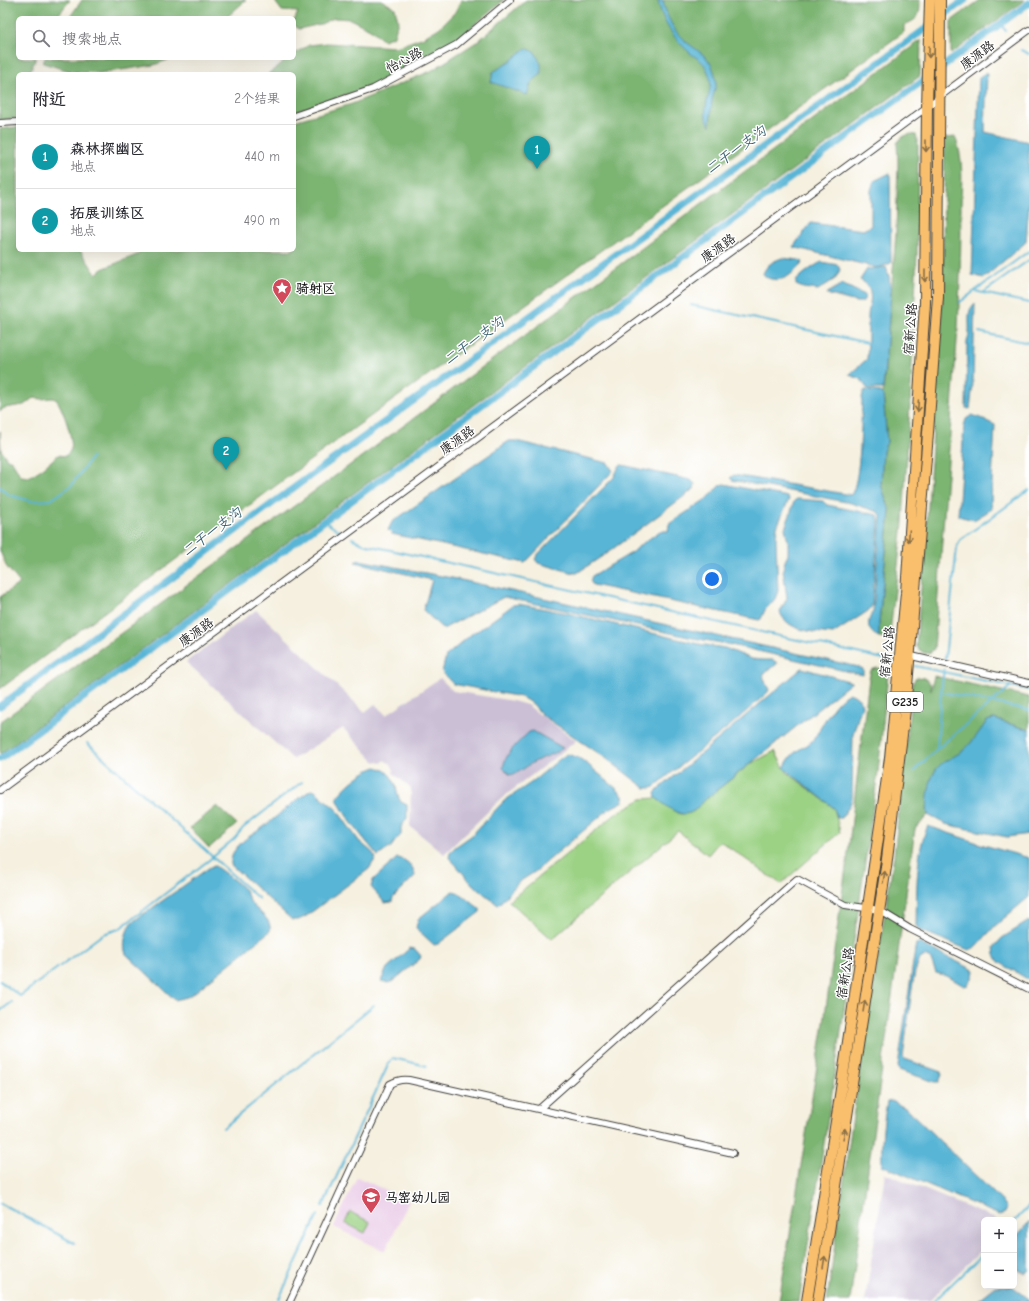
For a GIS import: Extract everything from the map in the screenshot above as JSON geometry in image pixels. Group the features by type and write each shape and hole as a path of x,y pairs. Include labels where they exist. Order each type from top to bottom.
{"highway":[{"name":"宿新公路","path":"818,1301 886,867 905,710 906,593 925,303 927,107 930,0"},
{"name":"宿新公路","path":"807,1301 838,1109 905,654 927,446 938,297 940,0"}],"street":[{"name":"怡心路","path":"296,115 373,89 456,45 510,0"},
{"name":"康源路","path":"0,790 927,107 1029,30"},
{"path":"0,123 16,122"},
{"path":"905,654 1029,683"},
{"path":"539,1109 797,879 844,905 879,910 910,929 1029,989"},
{"path":"290,1301 390,1084 401,1079 733,1152"}],"shaded area":[{"path":"256,610 365,712 375,704 386,715 440,678 453,691 513,701 527,705 576,741 501,799 444,854 410,826 411,788 393,773 394,770 391,764 384,760 382,763 374,761 343,728 293,759 186,662"},
{"path":"885,1173 991,1217 981,1217 981,1251 929,1301 865,1301"},
{"name":"马窑幼儿园","path":"357,1177 409,1201 385,1251 334,1227"}],"green space":[{"path":"0,0 70,0 58,16 16,16 16,60 35,60 30,72 16,72 16,118 0,120"},
{"path":"82,0 246,0 228,16 70,16"},
{"path":"276,0 381,0 395,8 398,21 394,36 384,40 370,29 350,19 334,18 321,24 299,29 296,27 296,16 298,12 282,11 276,3"},
{"path":"461,0 504,0 455,41 372,86 296,111 296,72 271,72 286,60 296,60 296,53 309,45 327,43 396,47 424,37 439,28 455,12"},
{"path":"526,0 920,0 920,10 918,16 913,21 904,25 904,32 342,437 0,689 0,597 20,583 6,566 0,551 0,431 1,450 7,459 12,461 21,476 29,477 43,468 58,455 65,456 70,451 72,445 70,432 63,411 54,398 33,398 24,405 4,408 0,412 0,129 16,127 16,252 81,252 96,274 102,269 139,254 140,252 296,252 296,120 352,104 431,71 478,41"},
{"path":"980,0 1025,0 951,54 951,21"},
{"path":"921,40 920,76 0,754 0,722 414,418"},
{"path":"44,60 168,60 154,65 108,72 73,72 43,63"},
{"path":"906,135 916,135 918,144 917,254 903,523 889,641 879,637 879,623 890,511 881,485 883,451 887,442 883,394 896,233 898,163 897,143"},
{"path":"955,137 960,155 962,174 958,328 934,649 929,653 924,653 916,647 927,520 942,303 945,138"},
{"path":"877,668 885,669 888,674 878,772 833,1087 799,1301 779,1301 823,1029 848,853 869,678 871,670"},
{"path":"934,676 1029,697 1029,730 994,719 987,721 977,737 965,750 937,768 927,808 928,815 915,829 850,1301 827,1301 851,1130 894,856 913,682 917,677 924,678 930,683 931,690"},
{"path":"775,751 788,773 834,808 840,832 781,884 720,841 708,855 678,831 552,939 509,901 617,813 642,799 656,798 681,814 694,811 706,799 750,764"},
{"path":"217,806 237,824 209,848 190,828"},
{"path":"350,1212 370,1222 365,1233 345,1223"}],"water":[{"path":"658,0 663,0 670,22 676,32 684,40 701,52 709,60 712,66 716,83 712,101 710,126 706,117 706,104 710,87 709,74 702,62 683,47 673,35 662,15"},
{"path":"526,48 535,52 541,64 541,74 531,83 527,95 491,82 493,72 508,63"},
{"path":"987,72 985,132 1029,142 1029,202 1026,242 984,278 972,275 979,77"},
{"path":"890,173 891,263 878,268 793,247 811,223 863,230 871,226 871,190 874,181"},
{"path":"782,258 799,260 803,262 785,278 776,280 770,279 763,274 770,264"},
{"path":"822,262 838,265 840,270 835,279 818,290 803,288 796,285 796,281 801,276 812,267"},
{"path":"886,267 889,276 891,294 883,389 868,389 861,379 849,375 867,359 868,313 871,297 869,289 864,282 860,280 867,269"},
{"path":"842,284 865,295 865,298 862,302 856,302 826,294"},
{"path":"975,304 973,383 970,409 966,408 967,342 969,333 969,313 972,306"},
{"path":"865,390 881,392 883,394 887,442 883,451 881,485 890,511 879,623 879,637 870,630 869,619 873,612 881,515 878,512 851,503 732,480 730,478 734,475 851,495 857,477 859,463 862,398"},
{"path":"972,415 995,425 991,503 992,509 974,520 958,516 964,426 966,419"},
{"path":"509,441 516,441 608,463 613,471 525,563 392,534 388,530 392,522"},
{"path":"622,465 691,480 695,484 694,489 610,551 577,573 538,563 535,559 539,553 614,477 619,466"},
{"path":"724,484 788,497 789,499 777,527 776,540 778,591 775,599 765,610 761,619 759,620 592,584 592,576 633,552 660,531 668,531 669,524 709,497 720,485"},
{"path":"797,499 823,501 827,505 878,515 879,522 872,606 868,611 833,634 803,630 795,627 784,619 780,612 787,598 783,569 788,555 788,541 785,528 794,501"},
{"path":"359,560 452,578 859,667 863,669 863,675 727,644 504,597 443,629 423,610 432,580 355,562"},
{"path":"519,604 567,613 699,644 725,648 752,659 773,660 777,663 766,671 764,675 769,690 767,693 733,723 654,787 645,788 607,759 542,715 533,704 521,697 453,684 442,672 446,656 474,632 479,630 513,605"},
{"path":"802,668 852,682 690,813 685,814 674,811 656,798 655,793 659,789"},
{"path":"849,693 860,700 862,705 853,734 852,799 849,807 841,818 837,818 834,808 784,768 793,754 813,740 833,708"},
{"path":"994,719 1029,730 1029,834 1007,837 945,824 928,815 927,804 930,783 935,771 941,764 966,748 987,721"},
{"path":"533,731 563,748 540,759 517,773 510,775 503,768 506,757 529,732"},
{"path":"567,754 577,757 585,762 618,790 623,796 624,801 609,809 536,871 519,882 498,905 472,884 449,858 450,852 471,836 504,801 532,782"},
{"path":"376,767 382,769 391,776 401,802 407,805 407,818 401,827 401,835 391,847 378,856 349,819 339,804 337,797 355,779"},
{"path":"311,790 315,791 337,810 359,841 372,852 376,858 369,869 305,917 298,920 292,920 231,865 231,859 238,846 249,836 266,825"},
{"path":"928,826 1029,858 1029,897 995,926 976,947 969,950 922,931 916,926 919,861 924,836"},
{"path":"397,858 400,858 411,866 415,876 393,898 392,902 385,903 371,887 373,880"},
{"path":"215,866 245,890 249,900 269,922 270,931 195,992 187,997 175,1000 126,954 124,946 126,934 131,923 210,867"},
{"path":"453,891 467,898 480,909 480,912 438,944 434,945 416,928 418,919"},
{"path":"1029,921 1029,980 999,962 995,955 994,947 1002,938"},
{"path":"919,943 974,970 973,976 968,985 964,986 947,976 936,973 930,958 925,956 920,959 915,972 903,1057 941,1072 942,1075 939,1082 899,1070 898,1066 915,949 916,944"},
{"path":"410,948 415,949 421,956 420,959 393,981 389,983 381,981 387,968"},
{"path":"892,1101 907,1109 1004,1203 1007,1208 1005,1213 999,1215 882,1165 883,1125 887,1102"},
{"path":"1029,1222 1029,1271 1026,1273 1017,1269 1017,1236"},
{"path":"992,1289 1016,1289 1029,1299 1029,1301 977,1301"}],"waterway":[{"name":"二干一支沟","path":"0,706 277,500 965,0"},
{"path":"0,759 1029,3"},
{"path":"1000,24 1006,31"},
{"path":"1021,50 1029,54"},
{"path":"960,302 1029,251"},
{"path":"975,291 983,293 1029,260"},
{"path":"983,293 1029,303"},
{"path":"691,305 868,343"},
{"path":"979,332 1029,343"},
{"path":"0,487 9,495 31,501 51,500 71,486 92,457"},
{"path":"945,658 957,547 960,540 1029,490"},
{"path":"323,521 341,532"},
{"path":"352,538 363,544 893,661"},
{"path":"915,666 1029,690"},
{"path":"937,749 944,669"},
{"path":"914,771 937,749 1011,686"},
{"path":"941,692 1029,710"},
{"path":"87,743 259,899"},
{"path":"0,981 20,996 103,934 119,929 213,857 235,838 243,828 302,782"},
{"path":"0,1011 12,1002"},
{"path":"223,1128 374,1005"},
{"path":"323,1206 389,1063 393,1058 427,1066"},
{"path":"0,1203 74,1243"},
{"path":"1017,1219 1029,1206"},
{"path":"279,1299 318,1215"},
{"path":"934,1301 981,1256"}],"place":[{"name":"森林探幽区","path":"537,169"},
{"name":"骑射区","path":"282,305"},
{"name":"拓展训练区","path":"226,470"},
{"name":"马窑幼儿园","path":"371,1214"}]}
